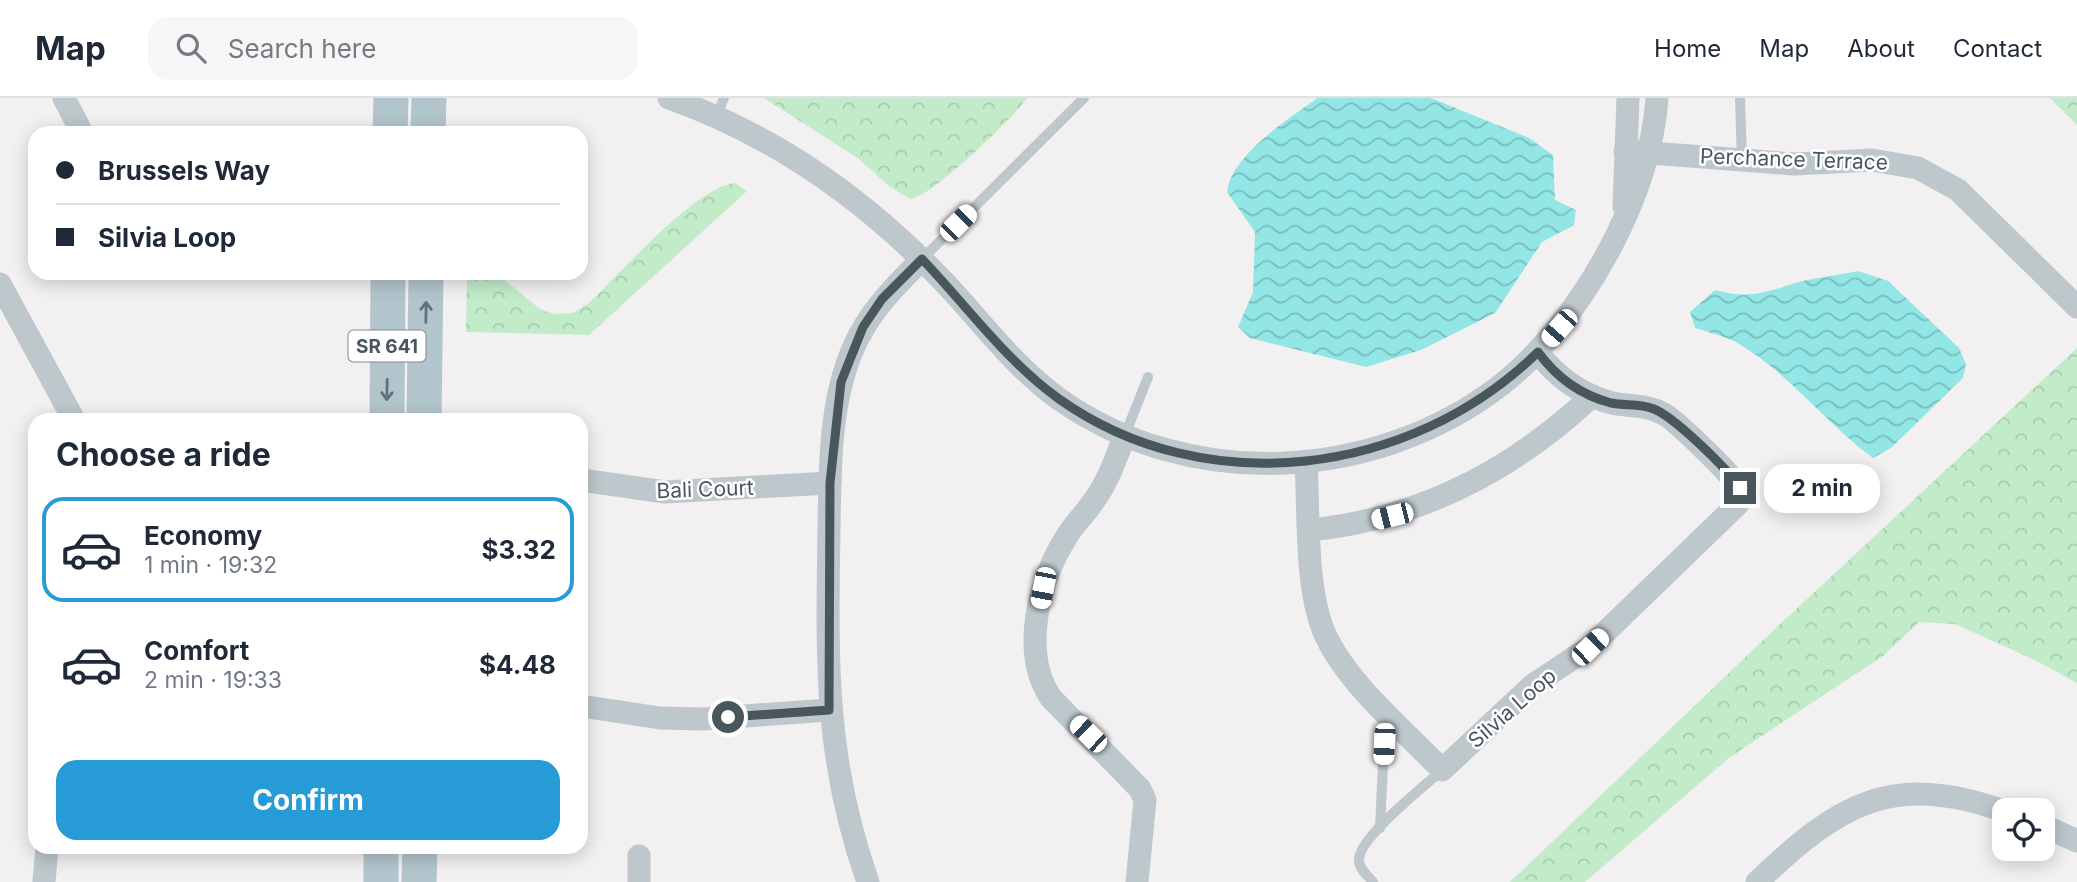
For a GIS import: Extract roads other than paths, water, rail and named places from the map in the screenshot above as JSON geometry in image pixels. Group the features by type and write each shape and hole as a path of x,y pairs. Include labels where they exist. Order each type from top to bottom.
{"main road":[{"path":"390,126 391,98"},
{"path":"428,126 429,98"},
{"name":"SR 641","path":"387,413 388,280"},
{"name":"SR 641","path":"425,413 426,280"},
{"path":"381,854 381,882"},
{"path":"419,882 420,854"}],"street":[{"path":"64,98 78,126"},
{"path":"668,98 720,107 849,194 922,259 998,346 1028,375 1061,400 1125,435 1163,448 1225,461 1306,462 1384,446 1439,424 1496,388 1538,352 1589,285 1624,214 1649,152 1657,98"},
{"path":"1624,214 1628,98"},
{"name":"Perchance Terrace","path":"1625,150 1795,164 1872,160 1917,168 1958,190 2077,307"},
{"path":"868,882 844,803 829,710 830,483 841,382 852,351 882,299 922,259"},
{"path":"0,284 70,413"},
{"name":"Silvia Loop","path":"1442,770 1533,685 1590,647 1738,504 1741,498 1737,483 1671,419 1648,407 1613,403 1592,396 1563,379 1538,352"},
{"path":"1310,530 1392,516 1462,489 1527,451 1592,396"},
{"path":"1125,435 1105,482 1053,560 1037,617 1036,667 1041,684 1051,698 1140,789 1145,800 1137,882"},
{"path":"1306,462 1312,577 1324,631 1350,674 1442,770"},
{"name":"Bali Court","path":"588,481 665,492 830,483"},
{"path":"588,707 660,718 692,719 829,710"},
{"path":"1757,882 1806,836 1831,819 1875,800 1905,794 1947,794 1992,807"},
{"path":"2055,831 2077,841"},
{"path":"44,882 46,854"},
{"path":"639,856 639,882"}],"lane":[{"path":"922,259 1084,98"},
{"path":"1740,98 1742,160"},
{"path":"1125,435 1148,376"},
{"path":"1380,828 1384,744 1399,725"},
{"path":"1373,882 1361,869 1359,861 1366,841 1442,770"}],"water":[{"path":"1317,98 1431,98 1529,138 1553,155 1555,200 1576,210 1574,225 1542,242 1495,313 1421,350 1366,367 1250,338 1238,327 1253,292 1255,232 1227,192 1231,178 1250,151"},
{"path":"1858,271 1888,281 1959,348 1966,364 1963,378 1891,448 1873,458 1772,367 1736,342 1695,328 1690,312 1715,290 1758,294 1806,280"}]}
